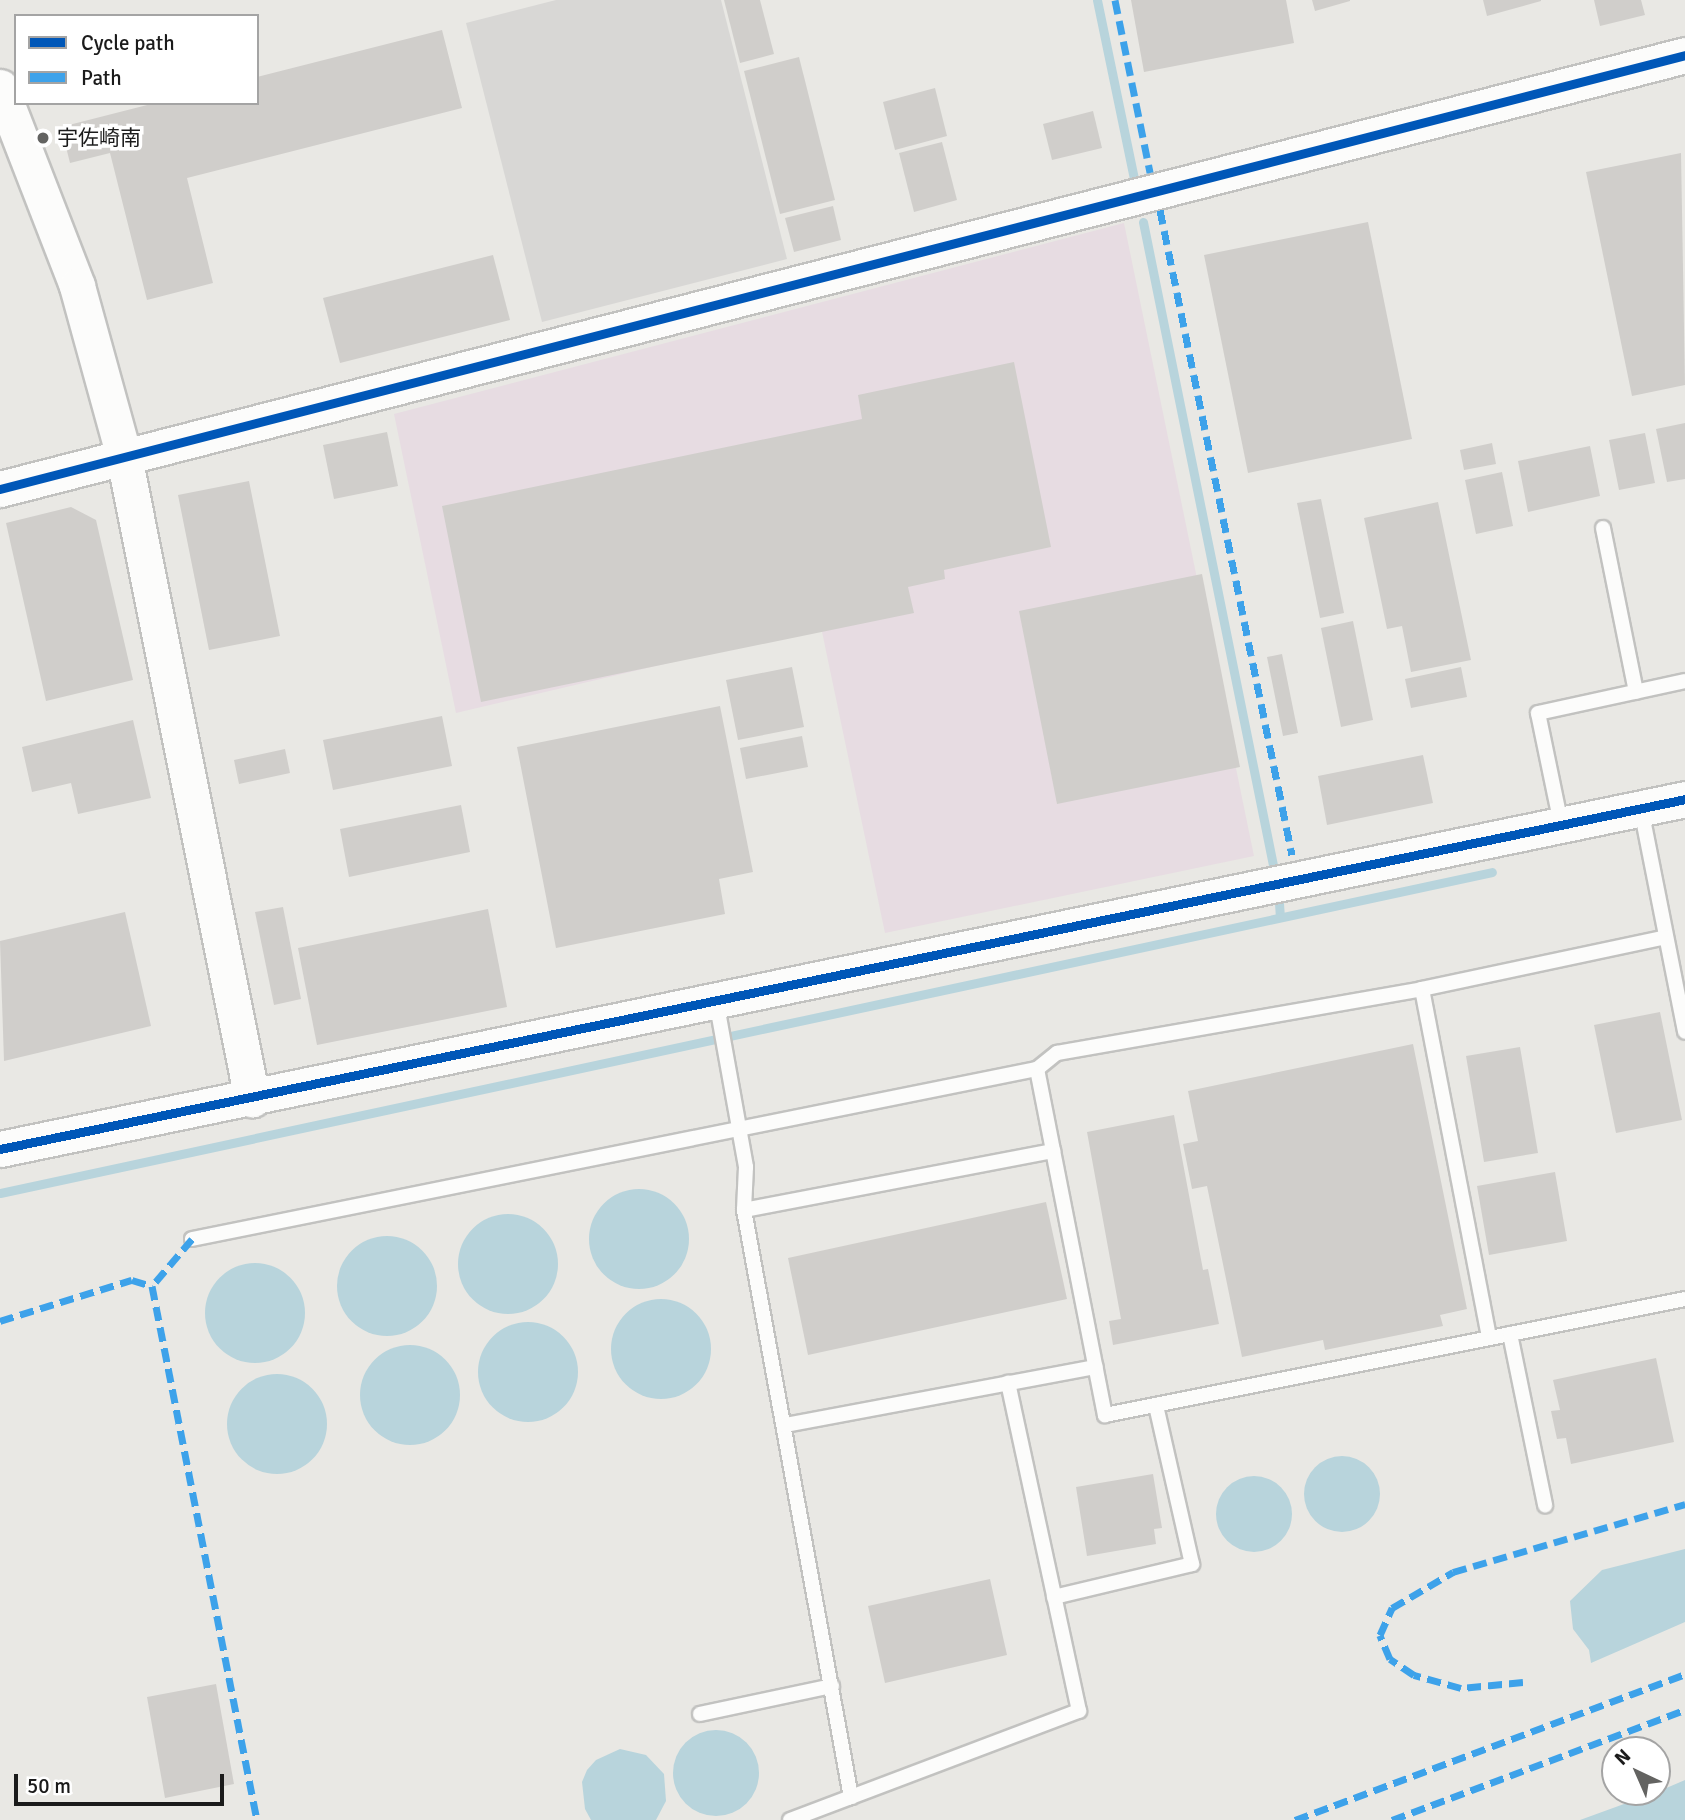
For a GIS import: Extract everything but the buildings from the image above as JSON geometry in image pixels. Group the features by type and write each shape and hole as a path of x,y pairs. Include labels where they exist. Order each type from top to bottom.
{"street":[{"path":"0,489 1685,55"},
{"path":"0,87 76,286 124,457 252,1099"},
{"path":"0,1149 252,1099 716,999 1685,799"}],"lane":[{"path":"1603,528 1636,692"},
{"path":"1561,824 1538,713 1685,681"},
{"path":"1641,808 1685,1032"},
{"path":"192,1240 1037,1069 1057,1053 1422,989 1666,937"},
{"path":"1422,989 1489,1338"},
{"path":"716,999 746,1167 744,1210 851,1797"},
{"path":"1037,1069 1105,1415 1685,1298"},
{"path":"744,1210 1053,1151"},
{"path":"1510,1334 1545,1505"},
{"path":"785,1425 1096,1367"},
{"path":"790,1820 1079,1711 1008,1383"},
{"path":"1054,1597 1192,1564 1156,1405"},
{"path":"700,1714 832,1686"}],"shaded area":[{"path":"556,0 721,0 787,259 542,322 466,23"},
{"path":"1124,223 1254,856 885,933 821,627 456,713 394,414"}],"water":[{"path":"639,1189 658,1193 674,1204 685,1220 689,1239 685,1258 674,1274 658,1285 639,1289 620,1285 604,1274 593,1258 589,1239 593,1220 604,1204 620,1193"},
{"path":"508,1214 527,1218 543,1229 554,1245 558,1264 554,1283 543,1299 527,1310 508,1314 489,1310 473,1299 462,1283 458,1264 462,1245 473,1229 489,1218"},
{"path":"387,1236 406,1240 422,1251 433,1267 437,1286 433,1305 422,1321 406,1332 387,1336 368,1332 352,1321 341,1305 337,1286 341,1267 352,1251 368,1240"},
{"path":"255,1263 274,1267 290,1278 301,1294 305,1313 301,1332 290,1348 274,1359 255,1363 236,1359 220,1348 209,1332 205,1313 209,1294 220,1278 236,1267"},
{"path":"661,1299 680,1303 696,1314 707,1330 711,1349 707,1368 696,1384 680,1395 661,1399 642,1395 626,1384 615,1368 611,1349 615,1330 626,1314 642,1303"},
{"path":"528,1322 547,1326 563,1337 574,1353 578,1372 574,1391 563,1407 547,1418 528,1422 509,1418 493,1407 482,1391 478,1372 482,1353 493,1337 509,1326"},
{"path":"410,1345 429,1349 445,1360 456,1376 460,1395 456,1414 445,1430 429,1441 410,1445 391,1441 375,1430 364,1414 360,1395 364,1376 375,1360 391,1349"},
{"path":"277,1374 296,1378 312,1389 323,1405 327,1424 323,1443 312,1459 296,1470 277,1474 258,1470 242,1459 231,1443 227,1424 231,1405 242,1389 258,1378"},
{"path":"1342,1456 1356,1459 1369,1467 1377,1480 1380,1494 1377,1508 1369,1521 1356,1529 1342,1532 1328,1529 1315,1521 1307,1508 1304,1494 1307,1480 1315,1467 1328,1459"},
{"path":"1254,1476 1268,1479 1281,1487 1289,1500 1292,1514 1289,1528 1281,1541 1268,1549 1254,1552 1240,1549 1227,1541 1219,1528 1216,1514 1219,1500 1227,1487 1240,1479"},
{"path":"1685,1549 1685,1622 1591,1663 1589,1650 1573,1629 1570,1601 1602,1570"},
{"path":"716,1730 740,1737 752,1749 759,1773 752,1797 740,1809 716,1816 692,1809 680,1797 673,1773 680,1749 692,1737"},
{"path":"620,1749 646,1755 664,1774 666,1801 656,1820 591,1820 585,1809 582,1782 587,1770 596,1760"},
{"path":"1685,1780 1685,1820 1580,1820 1618,1806 1671,1806 1671,1786"}],"waterway":[{"path":"1097,0 1134,178"},
{"path":"1143,222 1275,875"},
{"path":"0,1193 1492,872"},
{"path":"1278,889 1280,916"}],"marked path":[{"path":"1115,0 1150,172"},
{"path":"1160,210 1292,855"},
{"path":"192,1239 152,1286 257,1820"},
{"path":"0,1321 132,1280 152,1286"},
{"path":"1523,1682 1461,1688 1414,1675 1390,1659 1380,1635 1392,1608 1453,1572 1685,1504"},
{"path":"1295,1820 1685,1674"},
{"path":"1392,1820 1685,1710"}],"cycle path":[{"path":"0,489 1685,55"},
{"path":"0,1149 1685,799"}],"place":[{"name":"宇佐崎南","path":"43,138"}]}
